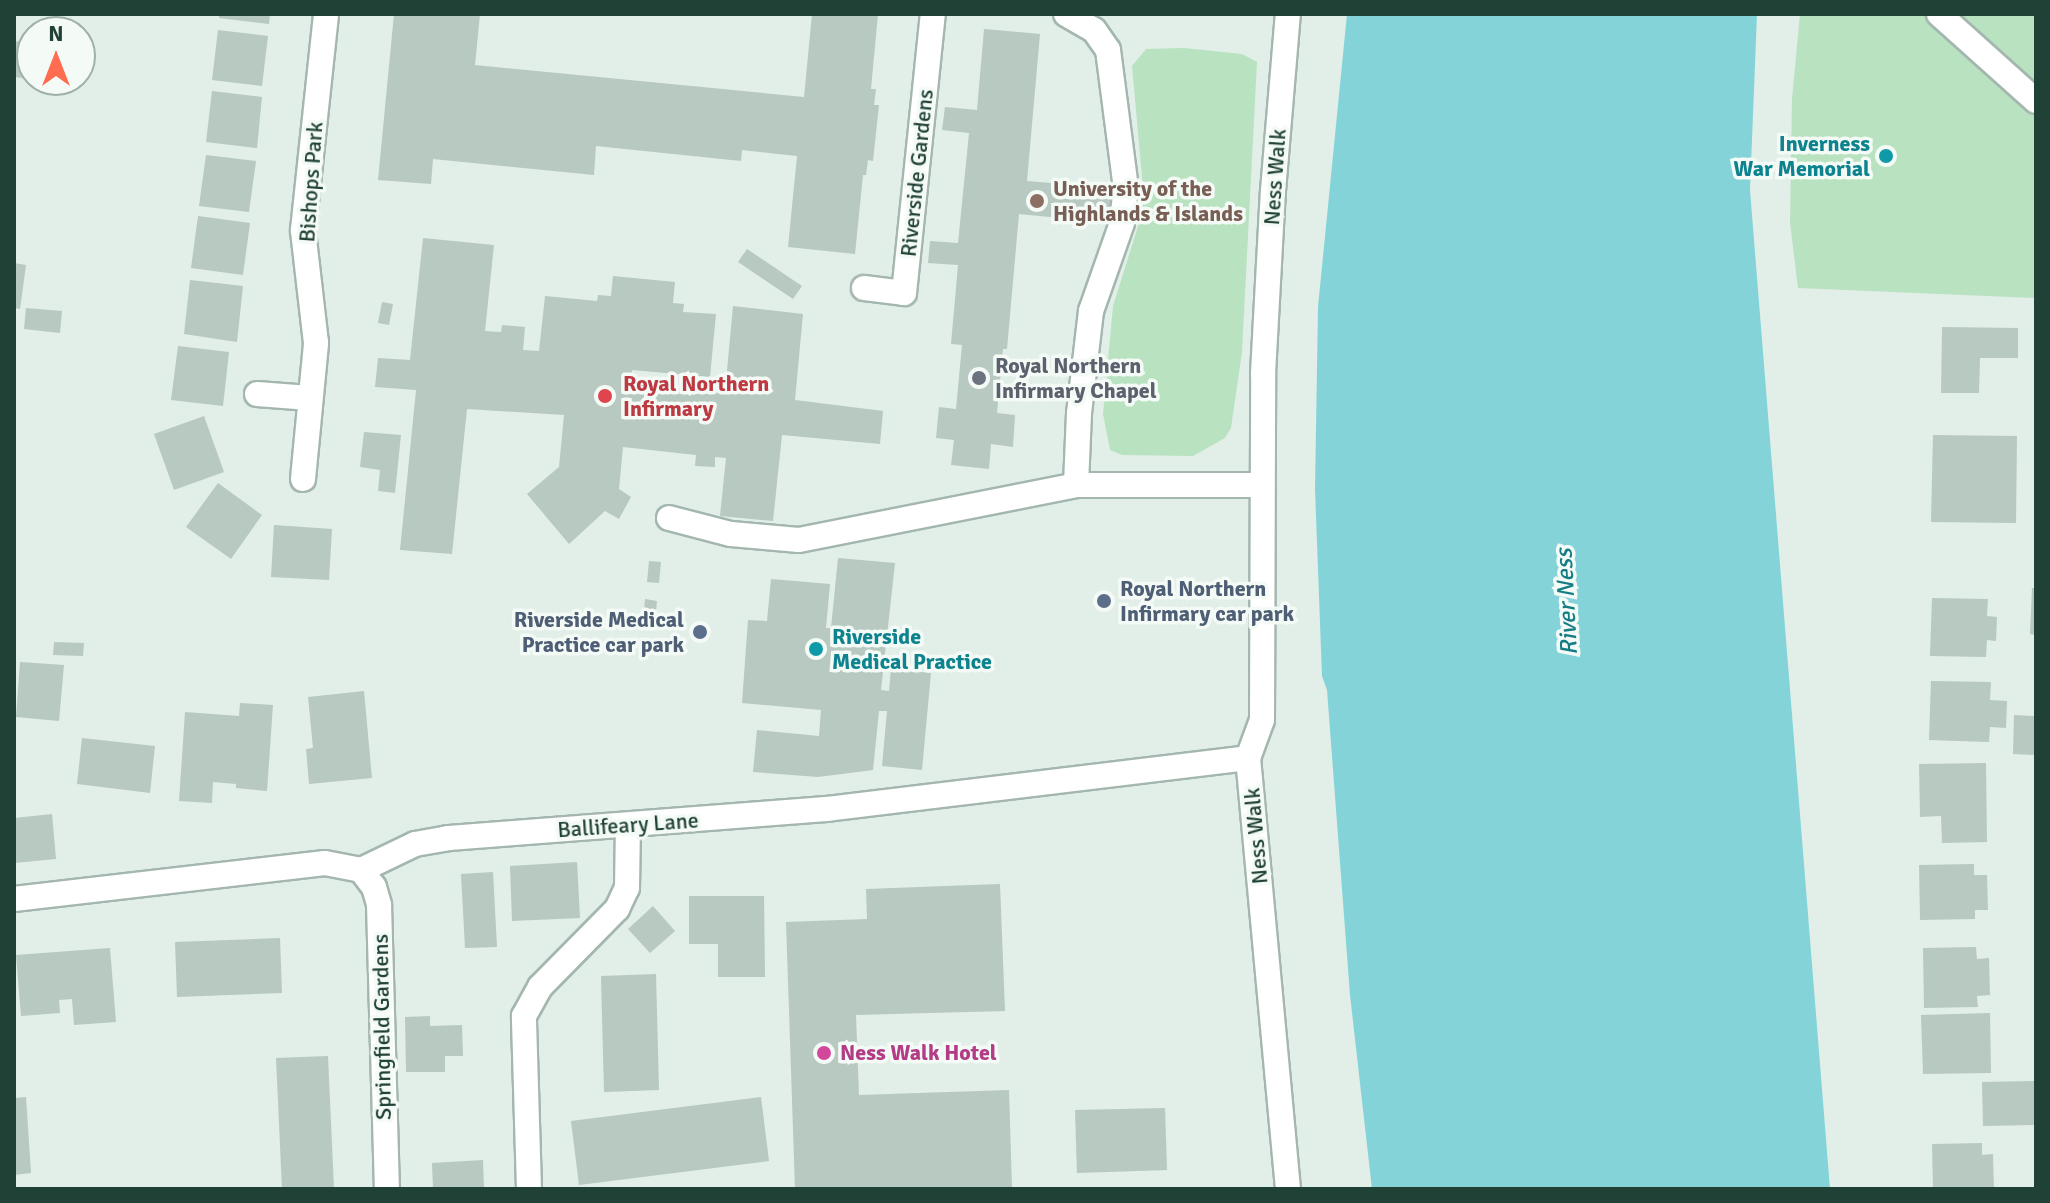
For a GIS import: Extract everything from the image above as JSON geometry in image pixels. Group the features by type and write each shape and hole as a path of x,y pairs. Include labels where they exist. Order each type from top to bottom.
{"street":[{"name":"Bishops Park","path":"303,479 316,343 303,230 326,14"},
{"name":"Riverside Gardens","path":"864,288 904,293 933,14"},
{"path":"1066,14 1094,30 1108,50 1126,188 1122,223 1091,311 1079,413 1076,485"},
{"name":"Ness Walk","path":"1288,14 1273,191 1262,485 1262,720 1248,758 1288,1189"},
{"path":"1939,14 2036,101"},
{"path":"257,394 310,398"},
{"path":"669,518 731,534 799,540 1038,490 1076,485 1262,485"},
{"name":"Ballifeary Lane","path":"361,870 426,842 827,809 1248,758"},
{"path":"529,1189 524,1016 540,987 617,909 627,888 628,825"},
{"path":"14,899 325,863 361,870"},
{"name":"Springfield Gardens","path":"361,870 374,887 379,905 387,1189"}],"green space":[{"path":"1800,14 2036,14 2036,298 1798,288 1790,223 1792,99"},
{"path":"1184,48 1242,54 1257,62 1242,352 1231,428 1225,438 1193,456 1122,455 1110,450 1103,414 1113,306 1139,223 1143,188 1132,66 1146,49"}],"water":[{"name":"River Ness","path":"1347,14 1757,14 1750,190 1830,1189 1372,1189 1350,995 1327,690 1322,676 1315,489 1318,307"}],"building":[{"path":"219,14 270,14 269,24 219,18"},
{"path":"394,14 480,14 475,65 804,97 812,14 878,14 871,89 876,89 874,105 879,105 873,161 868,160 866,175 863,175 855,254 788,247 797,156 742,150 741,161 596,146 594,175 433,159 431,184 378,180"},
{"name":"University of the Highlands & Islands","path":"984,29 1040,34 1027,181 1113,188 1110,223 1019,214 1007,349 1003,349 997,413 1015,415 1013,447 991,444 989,469 951,465 954,440 936,438 939,407 956,409 962,345 951,344 958,265 928,263 930,241 958,243 969,133 942,130 945,107 977,110"},
{"path":"218,30 268,36 262,86 212,80"},
{"path":"14,41 16,77 14,77"},
{"path":"212,91 262,97 257,148 206,142"},
{"path":"206,155 256,161 249,212 199,206"},
{"path":"198,216 250,223 243,275 191,268"},
{"name":"Royal Northern Infirmary","path":"423,238 494,245 485,331 501,332 502,325 525,327 523,350 539,351 545,296 597,301 598,295 611,296 613,276 675,282 673,303 684,304 683,312 716,314 710,377 632,370 631,383 725,392 733,306 803,314 795,400 883,411 880,444 782,435 773,521 720,516 726,458 715,457 715,467 695,466 696,455 623,447 619,489 631,497 619,519 605,511 569,544 527,494 559,467 564,415 467,409 452,554 400,550 416,390 375,387 378,358 410,360"},
{"path":"747,249 802,286 793,299 738,262"},
{"path":"14,263 26,265 20,309 14,308"},
{"path":"190,280 243,286 237,342 184,334"},
{"path":"382,302 393,304 389,325 378,323"},
{"path":"26,308 62,311 60,333 24,329"},
{"path":"1942,327 2018,328 2018,358 1980,358 1979,393 1941,393"},
{"path":"178,346 229,352 223,406 171,400"},
{"path":"204,416 224,472 174,490 154,434"},
{"path":"364,432 401,435 395,493 378,491 380,470 360,467"},
{"path":"1933,435 2017,436 2016,523 1931,522"},
{"path":"218,483 262,515 231,559 186,527"},
{"path":"274,525 332,529 329,580 271,577"},
{"name":"Riverside Medical Practice","path":"838,558 895,563 881,690 889,691 891,669 931,673 922,770 882,766 887,711 879,711 873,770 818,777 753,772 757,730 819,736 821,710 742,703 748,620 767,621 771,579 830,584 826,628 831,628"},
{"path":"649,561 661,562 659,583 647,582"},
{"path":"2032,588 2036,588 2036,635 2030,634"},
{"path":"1932,598 1988,599 1987,616 1997,617 1996,641 1987,640 1986,657 1930,656"},
{"path":"645,599 657,601 655,622 643,621"},
{"path":"54,642 84,643 83,656 53,655"},
{"path":"20,662 64,665 59,721 16,717"},
{"path":"1931,681 1991,682 1990,700 2007,701 2006,728 1990,727 1989,742 1929,740"},
{"path":"364,691 372,778 309,784 306,749 313,748 308,697"},
{"path":"240,703 273,705 267,791 213,782 212,803 179,801 185,712 239,716"},
{"path":"2014,715 2036,716 2036,755 2013,754"},
{"path":"82,738 155,746 150,793 77,784"},
{"path":"1986,763 1987,842 1942,843 1941,816 1920,817 1919,764"},
{"path":"52,814 56,859 14,863 14,818"},
{"path":"577,862 580,918 512,921 510,866"},
{"path":"1974,864 1974,875 1987,875 1988,910 1975,910 1975,919 1920,920 1919,865"},
{"path":"493,872 497,947 465,948 461,874"},
{"name":"Ness Walk Hotel","path":"1000,884 1005,1011 856,1015 859,1095 1009,1090 1012,1188 795,1189 786,922 867,919 866,889"},
{"path":"689,896 764,896 765,977 718,977 718,944 689,944"},
{"path":"653,906 675,931 650,953 628,929"},
{"path":"280,938 282,993 177,997 175,942"},
{"path":"1976,947 1977,959 1989,958 1990,995 1977,996 1978,1007 1924,1008 1923,948"},
{"path":"110,948 116,1022 74,1025 72,999 59,1000 60,1013 21,1016 16,955"},
{"path":"656,974 659,1090 604,1092 601,976"},
{"path":"1990,1013 1991,1073 1923,1074 1921,1015"},
{"path":"430,1016 430,1026 462,1025 463,1056 445,1056 445,1072 406,1072 405,1017"},
{"path":"328,1056 334,1189 282,1189 276,1058"},
{"path":"2036,1081 2036,1125 1983,1126 1982,1082"},
{"path":"26,1097 31,1173 14,1175 14,1098"},
{"path":"761,1097 769,1161 579,1185 571,1121"},
{"path":"1165,1108 1167,1170 1077,1173 1075,1110"},
{"path":"1982,1143 1982,1155 1993,1154 1994,1189 1933,1189 1932,1144"},
{"path":"483,1160 484,1189 433,1189 432,1163"}],"place":[{"name":"Inverness War Memorial","path":"1886,156"},
{"name":"University of the Highlands & Islands","path":"1037,201"},
{"name":"Royal Northern Infirmary Chapel","path":"979,378"},
{"name":"Royal Northern Infirmary","path":"605,396"},
{"name":"Royal Northern Infirmary car park","path":"1104,601"},
{"name":"Riverside Medical Practice car park","path":"700,632"},
{"name":"Riverside Medical Practice","path":"816,649"},
{"name":"Ness Walk Hotel","path":"824,1053"}]}
